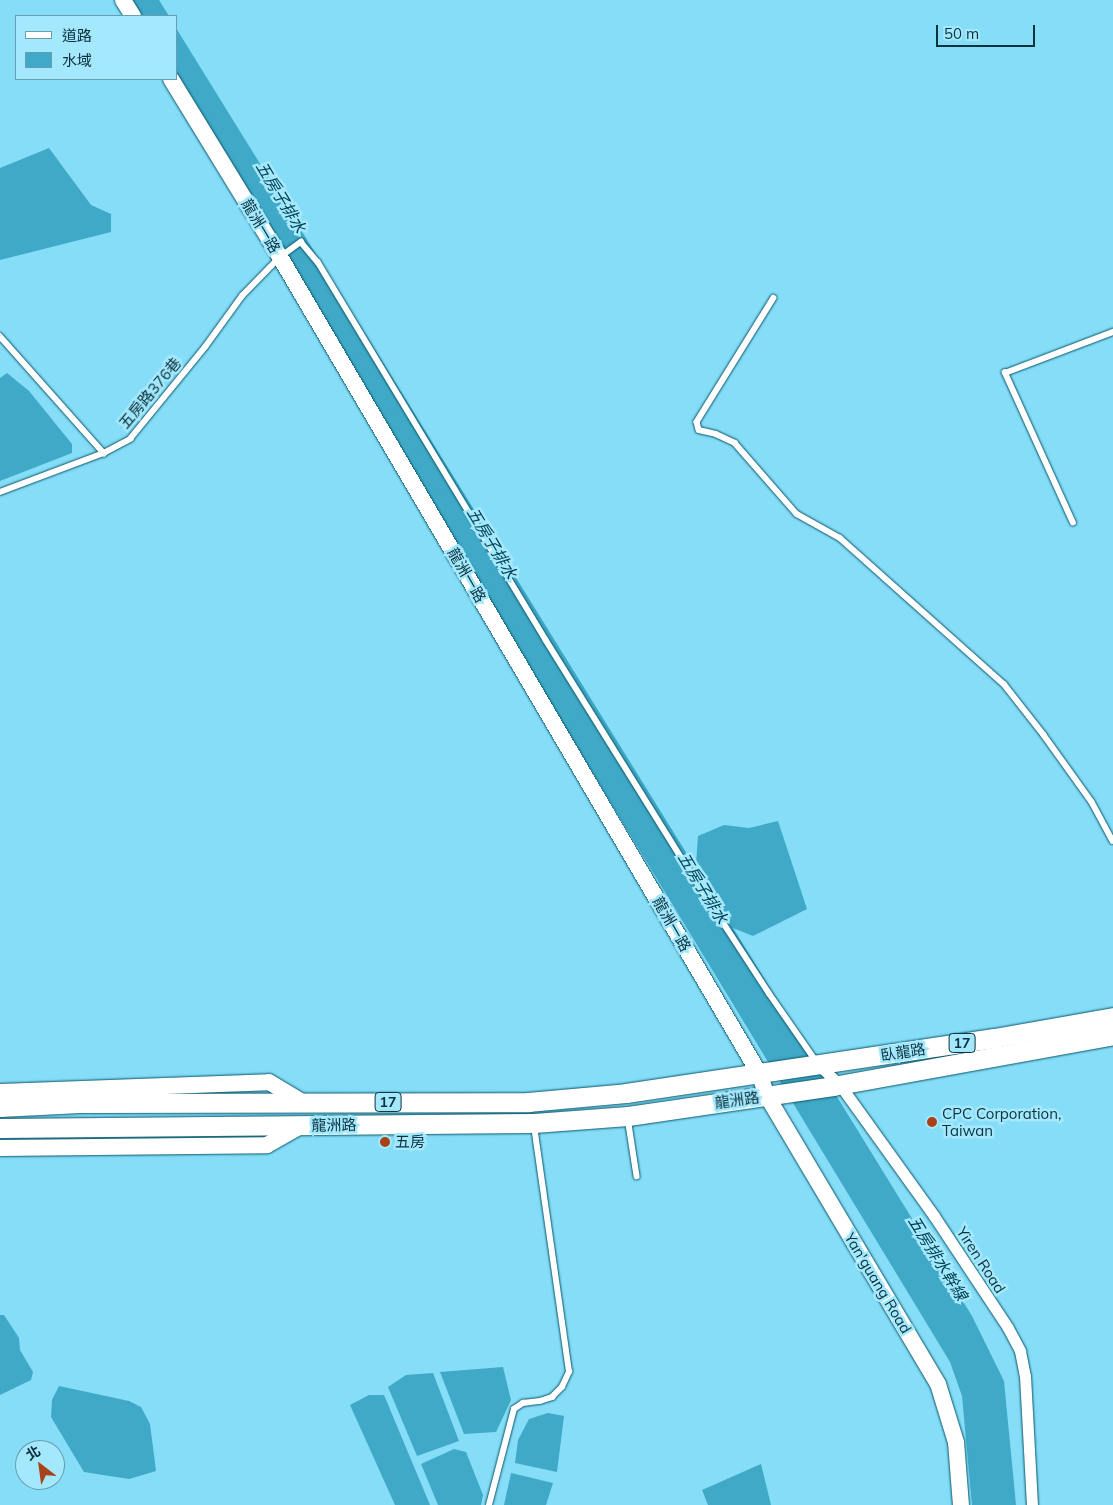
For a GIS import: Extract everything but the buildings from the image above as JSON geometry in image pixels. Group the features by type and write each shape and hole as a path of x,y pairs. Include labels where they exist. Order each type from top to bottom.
{"main road":[{"name":"臥龍路","path":"815,1066 1113,1017"},
{"name":"臥龍路","path":"836,1086 1113,1035"},
{"name":"17","path":"767,1072 815,1066"},
{"name":"龍洲路","path":"0,1107 80,1103 528,1102 626,1094 767,1072"},
{"name":"17","path":"776,1095 836,1086"},
{"name":"龍洲路","path":"0,1128 534,1123 628,1116 776,1095"}],"street":[{"path":"123,0 132,15"},
{"name":"龍洲一路","path":"172,80 284,254 767,1072"},
{"name":"Yiren Road","path":"815,1066 836,1086 934,1216 1008,1328 1020,1351 1025,1376 1032,1505"},
{"name":"Yan'guang Road","path":"767,1072 776,1095 938,1384 956,1442 961,1505"},
{"path":"0,1092 269,1082 302,1102"},
{"path":"0,1148 267,1146 302,1126"}],"lane":[{"name":"五房路376巷","path":"0,492 104,454 130,438 188,369 242,296 284,254 302,242 318,262 546,640 815,1066"},
{"path":"774,298 697,422 700,430 716,434 735,443 797,514 840,538 1004,684 1092,802 1113,841"},
{"path":"1073,523 1005,373 1113,332"},
{"path":"0,336 104,454"},
{"path":"628,1116 637,1176"},
{"path":"489,1505 514,1409 523,1403 552,1397 562,1387 569,1372 534,1123"}],"water":[{"path":"124,0 159,0 168,15 133,15"},
{"name":"五房子排水","path":"178,31 700,875 696,864 698,836 724,825 749,828 778,821 807,909 753,936 733,928 972,1316 1004,1381 1016,1505 972,1505 962,1396 950,1362 173,80 178,80"},
{"path":"49,148 91,205 111,214 111,232 0,260 0,168"},
{"path":"7,373 29,391 72,444 72,453 0,481 0,378"},
{"path":"0,1315 4,1315 19,1338 20,1350 33,1372 31,1380 0,1395"},
{"path":"503,1367 511,1400 496,1432 464,1434 440,1372"},
{"path":"433,1373 459,1441 417,1456 388,1387 406,1375"},
{"path":"59,1386 129,1401 141,1407 150,1424 156,1471 129,1479 84,1472 51,1417 52,1400"},
{"path":"369,1395 384,1395 430,1505 395,1505 350,1405"},
{"path":"548,1413 564,1416 557,1472 515,1463 518,1440 529,1419"},
{"path":"454,1449 466,1452 483,1495 481,1505 438,1505 421,1464"},
{"path":"761,1464 771,1505 708,1505 702,1490"},
{"path":"511,1473 553,1483 546,1505 504,1505"}],"place":[{"name":"CPC Corporation, Taiwan","path":"932,1122"},
{"name":"五房","path":"385,1142"}],"water label":[{"name":"五房排水幹線","path":"938,1258"}]}
